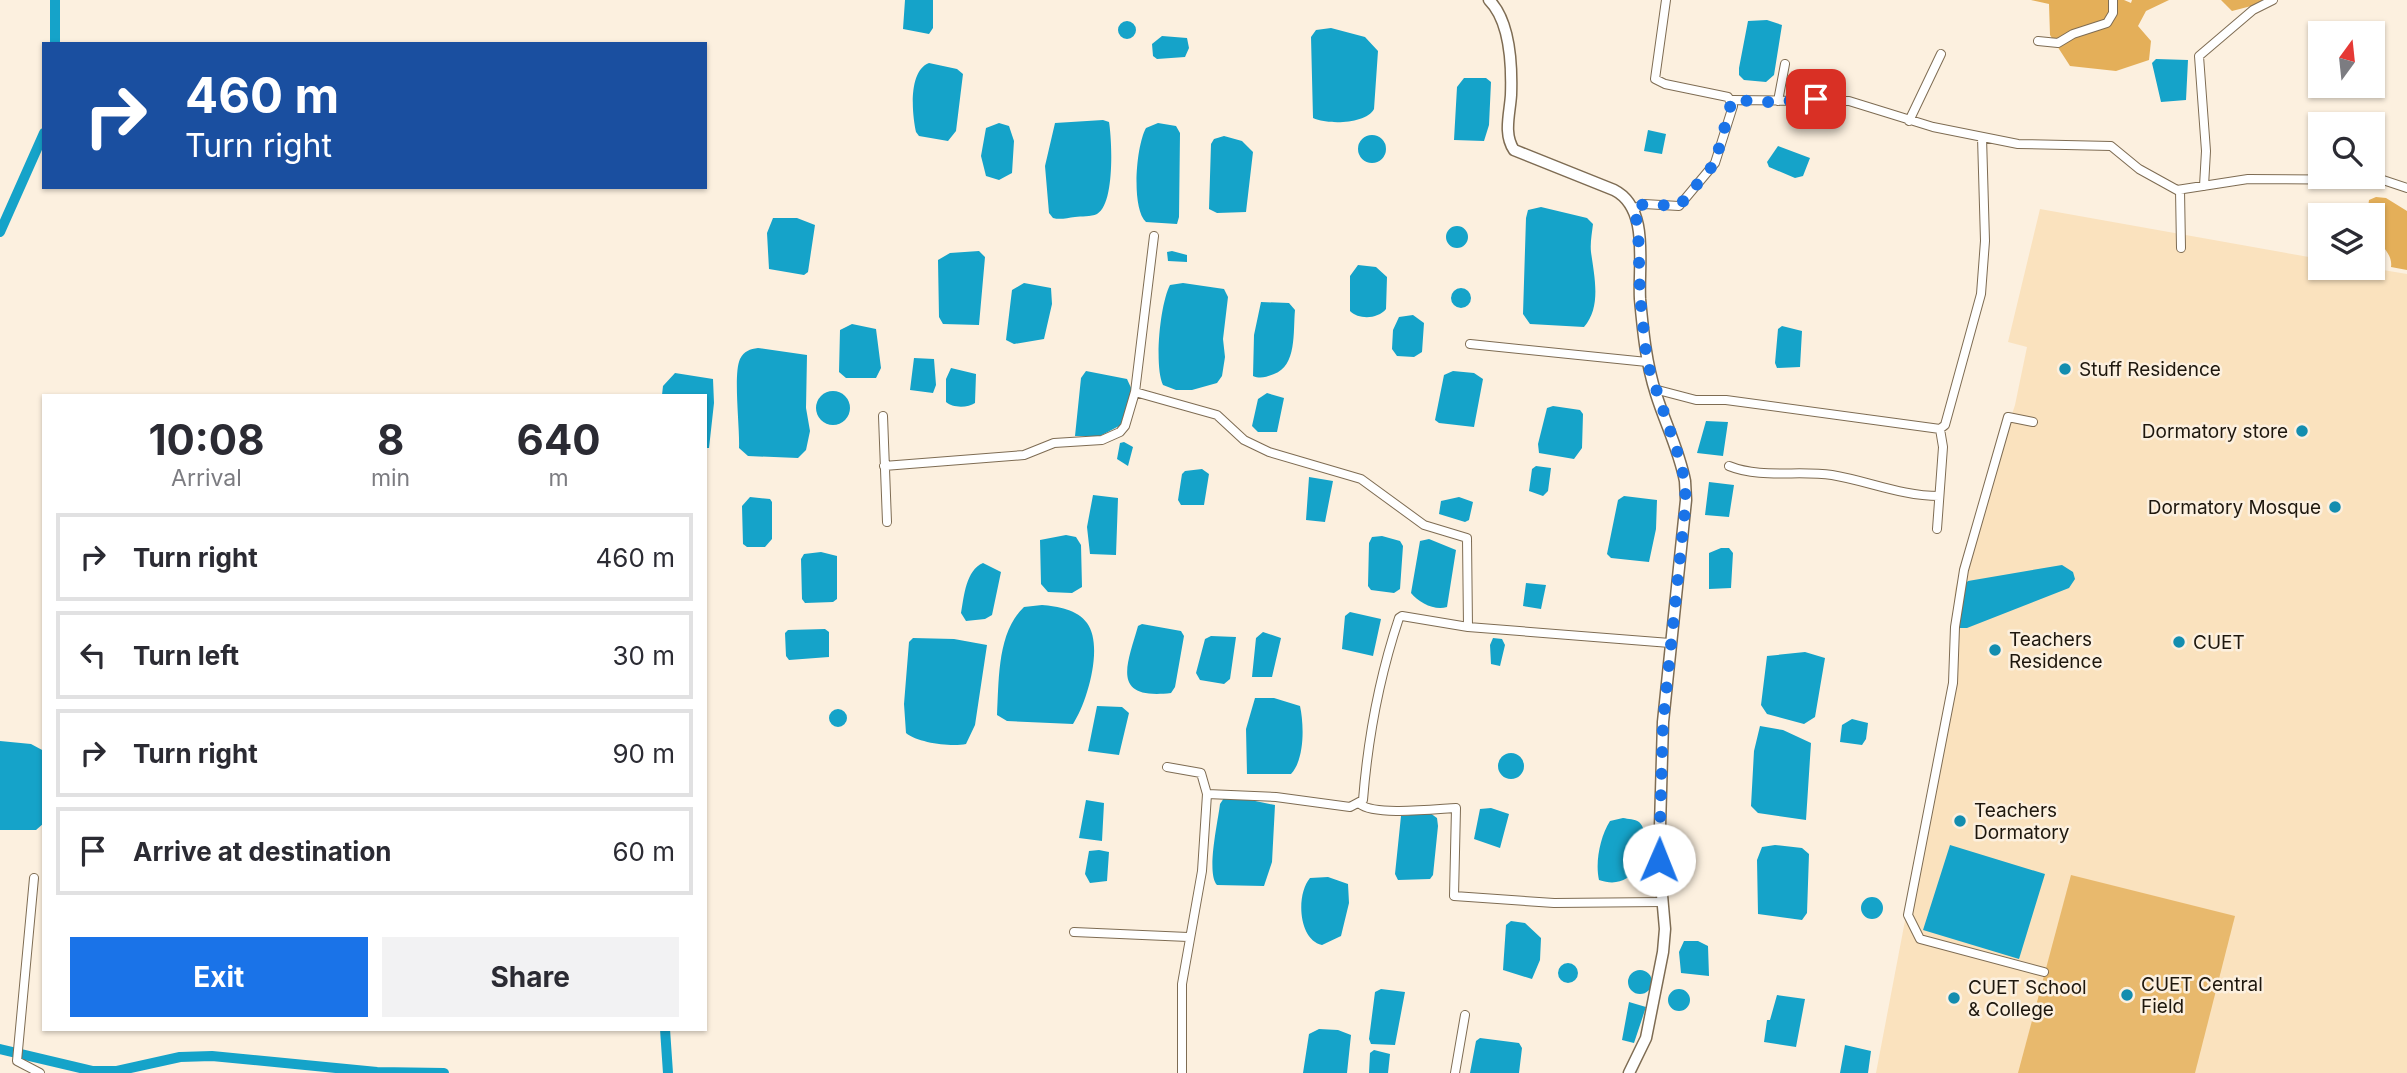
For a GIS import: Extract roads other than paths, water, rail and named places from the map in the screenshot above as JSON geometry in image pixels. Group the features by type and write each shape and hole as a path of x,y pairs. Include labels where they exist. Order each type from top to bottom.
{"main road":[{"path":"1489,0 1501,20 1507,47 1511,75 1508,139 1514,150 1614,190 1625,197 1633,209 1638,225 1640,296 1647,362 1685,481 1684,523 1670,643 1661,764 1659,860 1665,929 1646,1038 1629,1073"}],"street":[{"path":"1667,0 1656,79 1665,85 1732,100 1816,99 1849,102 1909,121 2018,144 2111,146 2138,170 2180,190 2248,179 2383,180 2407,188"},
{"path":"2038,41 2057,43 2073,34 2107,23 2113,13 2113,0"},
{"path":"2204,186 2206,151 2199,56 2253,10 2273,0"},
{"path":"1909,121 1941,54"},
{"path":"1778,101 1785,64"},
{"path":"1633,209 1644,204 1679,206 1715,163 1732,100"},
{"path":"1654,389 1696,400 1726,400 1940,429 1945,425 1953,404 1966,341 1981,294 1985,242 1982,137"},
{"path":"2180,190 2181,248"},
{"path":"884,466 1024,455 1064,440 1102,440 1113,436 1125,426 1135,392 1154,236"},
{"path":"1470,344 1647,362"},
{"path":"1135,392 1217,415 1244,440 1269,452 1361,479 1424,525 1466,538 1468,627"},
{"path":"883,416 887,522"},
{"path":"2033,422 2008,416 1964,570 1955,628 1953,683 1908,915 1920,939 2043,971"},
{"path":"1937,529 1943,447 1940,429"},
{"path":"1729,466 1753,472 1830,475 1918,496 1939,496"},
{"path":"1207,794 1253,795 1350,807 1360,804 1363,800 1370,726 1399,618 1468,627 1670,643"},
{"path":"1167,767 1201,773 1207,794 1202,871 1194,922 1188,937 1181,1011 1182,1073"},
{"path":"1360,804 1365,808 1396,811 1456,808 1454,896 1554,903 1663,902"},
{"path":"34,878 17,1061 40,1073"},
{"path":"1074,932 1188,937"},
{"path":"1455,1073 1465,1015"}],"water":[{"path":"905,0 933,0 933,28 929,34 903,29"},
{"path":"1767,20 1782,25 1774,75 1766,82 1744,80 1739,75 1739,68 1748,21"},
{"path":"1123,21 1131,21 1136,30 1134,37 1123,39 1118,34 1118,26"},
{"path":"1331,28 1365,37 1378,51 1374,109 1363,118 1337,122 1313,118 1311,37 1316,30"},
{"path":"1162,36 1187,38 1189,48 1185,57 1157,59 1153,56 1152,44"},
{"path":"2156,59 2188,60 2186,100 2161,102 2152,63"},
{"path":"929,63 957,69 963,74 956,131 948,141 919,136 916,132 913,94 918,75"},
{"path":"1464,78 1486,78 1491,82 1489,125 1484,141 1454,140 1457,87"},
{"path":"1103,120 1109,122 1111,156 1107,198 1103,208 1092,216 1053,218 1049,213 1045,166 1055,123"},
{"path":"999,123 1009,126 1014,141 1012,173 999,180 986,176 981,156 986,128"},
{"path":"1158,123 1176,126 1180,133 1177,224 1146,222 1138,204 1140,148 1146,128"},
{"path":"1648,130 1666,134 1662,154 1644,151"},
{"path":"1372,135 1382,139 1386,149 1382,159 1372,163 1362,159 1358,149 1362,139"},
{"path":"1224,136 1242,141 1253,152 1246,212 1217,213 1209,209 1211,144 1214,139"},
{"path":"1778,146 1810,158 1803,176 1795,178 1769,167 1767,162"},
{"path":"1541,207 1587,218 1593,224 1591,249 1595,301 1590,319 1584,327 1530,324 1523,314 1526,218 1528,210"},
{"path":"773,218 797,218 815,225 808,272 804,275 769,269 767,233"},
{"path":"1457,226 1465,229 1468,237 1465,245 1457,248 1449,245 1446,237 1449,229"},
{"path":"979,251 985,257 979,325 943,324 939,317 938,260 950,253"},
{"path":"1167,252 1187,255 1187,262 1168,261"},
{"path":"1358,265 1376,267 1387,277 1386,309 1378,315 1363,317 1350,311 1350,276"},
{"path":"1024,283 1051,288 1052,304 1044,339 1014,344 1006,340 1012,290"},
{"path":"1183,283 1224,289 1228,297 1222,376 1217,383 1192,390 1176,390 1163,385 1160,376 1159,335 1163,306 1170,285"},
{"path":"1461,288 1468,291 1471,298 1468,305 1461,308 1454,305 1451,298 1454,291"},
{"path":"1261,302 1289,303 1295,310 1292,347 1287,364 1266,377 1253,376 1254,335"},
{"path":"1413,315 1424,323 1422,352 1414,357 1397,356 1392,349 1393,330 1399,317"},
{"path":"852,324 876,329 881,368 876,378 846,378 839,372 840,330"},
{"path":"1782,326 1802,331 1800,367 1777,368 1775,363 1778,329"},
{"path":"758,348 807,355 806,408 810,431 806,450 798,458 748,456 739,448 738,366 743,354"},
{"path":"914,358 934,359 936,385 933,393 910,390"},
{"path":"951,368 976,374 975,403 960,407 946,402 946,379"},
{"path":"1086,371 1127,379 1132,390 1121,425 1100,436 1075,436 1081,378"},
{"path":"1453,371 1474,373 1483,379 1474,427 1439,423 1435,420 1444,375"},
{"path":"675,373 713,379 714,403 709,448 707,394 662,394 663,386"},
{"path":"833,391 845,396 850,408 845,420 833,425 821,420 816,408 821,396"},
{"path":"1267,393 1284,398 1277,432 1258,432 1252,426 1258,399"},
{"path":"1553,406 1580,410 1583,414 1582,448 1574,459 1539,453 1538,444 1547,408"},
{"path":"1706,421 1728,422 1723,456 1697,453"},
{"path":"1124,442 1133,447 1128,466 1117,459 1120,443"},
{"path":"1536,466 1551,468 1548,491 1543,496 1529,491 1532,469"},
{"path":"1202,469 1209,474 1204,505 1181,505 1178,500 1182,474 1185,471"},
{"path":"1309,477 1333,481 1325,522 1306,520"},
{"path":"1709,482 1734,485 1729,517 1705,515"},
{"path":"1093,495 1118,498 1116,555 1090,554 1087,527"},
{"path":"1624,496 1657,500 1656,529 1649,562 1611,558 1607,554 1618,500"},
{"path":"750,497 770,499 772,502 772,539 765,547 747,547 743,544 742,506"},
{"path":"1459,497 1473,502 1469,520 1465,522 1439,514 1441,501"},
{"path":"1066,535 1076,537 1081,545 1082,587 1072,593 1048,592 1041,584 1040,540"},
{"path":"1382,536 1400,541 1403,546 1400,589 1394,593 1371,590 1368,586 1369,543 1372,537"},
{"path":"1429,539 1456,550 1447,607 1428,605 1411,593 1420,541"},
{"path":"1729,548 1733,553 1731,588 1709,589 1709,553"},
{"path":"821,552 837,556 837,599 833,602 805,603 802,599 801,559 804,554"},
{"path":"983,563 1001,572 992,615 985,619 966,621 961,613 969,577 977,566"},
{"path":"2062,565 2073,572 2075,579 2069,588 1967,628 1957,628 1964,585 1968,581"},
{"path":"1526,583 1546,585 1541,609 1523,606"},
{"path":"1042,605 1073,612 1087,623 1092,633 1092,674 1073,724 1007,721 997,715 999,672 1009,630 1024,607"},
{"path":"1350,612 1381,619 1373,656 1342,649 1345,616"},
{"path":"1142,624 1181,631 1184,636 1175,687 1171,693 1152,694 1139,691 1131,685 1128,677 1130,654 1138,626"},
{"path":"825,629 829,632 829,657 789,660 786,656 785,633 788,630"},
{"path":"1263,632 1281,638 1272,677 1252,677 1256,638"},
{"path":"1211,636 1236,637 1230,679 1224,684 1200,680 1196,673 1205,639"},
{"path":"913,638 954,639 987,645 975,725 966,744 935,743 906,733 904,704 909,642"},
{"path":"1493,638 1502,639 1505,645 1500,666 1491,664 1490,645"},
{"path":"1805,652 1825,658 1815,717 1804,724 1767,714 1761,705 1767,656"},
{"path":"1255,698 1274,698 1300,706 1303,731 1301,751 1296,768 1291,774 1247,774 1246,729"},
{"path":"1097,706 1122,707 1129,713 1119,755 1088,751"},
{"path":"834,709 842,709 847,718 845,725 834,727 829,722 829,714"},
{"path":"1852,719 1868,723 1866,739 1862,745 1840,742 1842,725"},
{"path":"1760,726 1783,730 1811,743 1806,820 1758,813 1751,806 1754,751"},
{"path":"0,741 31,744 42,750 42,825 36,830 0,830"},
{"path":"1511,753 1520,757 1524,766 1520,775 1511,779 1502,775 1498,766 1502,757"},
{"path":"1224,798 1241,798 1275,805 1272,862 1264,886 1217,885 1214,879 1215,834 1220,804"},
{"path":"1086,800 1104,803 1102,841 1079,838"},
{"path":"1491,808 1509,814 1500,848 1474,839 1480,809"},
{"path":"1430,813 1437,818 1438,826 1433,875 1430,879 1398,880 1395,874 1401,816"},
{"path":"1623,818 1639,822 1643,829 1645,839 1641,862 1635,872 1626,879 1614,882 1599,880 1598,858 1604,834 1610,821"},
{"path":"1775,845 1802,848 1809,854 1807,913 1802,920 1758,914 1757,860 1762,847"},
{"path":"1950,845 2045,874 2019,959 1923,930"},
{"path":"1089,851 1109,852 1107,881 1090,883 1085,874"},
{"path":"1328,877 1348,884 1349,903 1341,936 1322,945 1308,935 1301,905 1310,878"},
{"path":"1872,897 1880,900 1883,908 1880,916 1872,919 1864,916 1861,908 1864,900"},
{"path":"1511,921 1525,923 1541,938 1540,960 1532,979 1503,970 1506,925"},
{"path":"1684,941 1698,941 1708,946 1709,976 1681,973 1679,952"},
{"path":"1564,963 1572,963 1578,973 1572,983 1564,983 1558,977 1558,969"},
{"path":"1640,970 1649,973 1652,982 1649,991 1640,994 1631,991 1628,982 1631,973"},
{"path":"1381,989 1405,992 1395,1045 1371,1044 1369,1039 1375,992"},
{"path":"1679,989 1687,992 1690,1000 1687,1008 1679,1011 1671,1008 1668,1000 1671,992"},
{"path":"1777,995 1805,999 1796,1047 1764,1042 1767,1020 1770,1020"},
{"path":"1629,1002 1646,1007 1634,1043 1622,1040"},
{"path":"1319,1029 1338,1030 1351,1035 1347,1073 1303,1073 1309,1034"},
{"path":"1480,1038 1519,1043 1522,1048 1519,1073 1470,1073 1476,1041"},
{"path":"1845,1045 1871,1051 1868,1073 1840,1073"},
{"path":"1374,1050 1390,1054 1388,1073 1369,1073 1370,1053"}],"waterway":[{"path":"55,0 55,42"},
{"path":"0,232 42,138"},
{"path":"665,1031 668,1073"},
{"path":"0,1049 93,1071 117,1071 180,1057 212,1056 377,1072 444,1073"}],"place":[{"name":"Stuff Residence","path":"2065,369"},
{"name":"Dormatory store","path":"2302,431"},
{"name":"Dormatory Mosque","path":"2335,507"},
{"name":"CUET","path":"2179,642"},
{"name":"Teachers Residence","path":"1995,650"},
{"name":"Teachers Dormatory","path":"1960,821"},
{"name":"CUET Central Field","path":"2127,995"},
{"name":"CUET School & College","path":"1954,998"}]}
